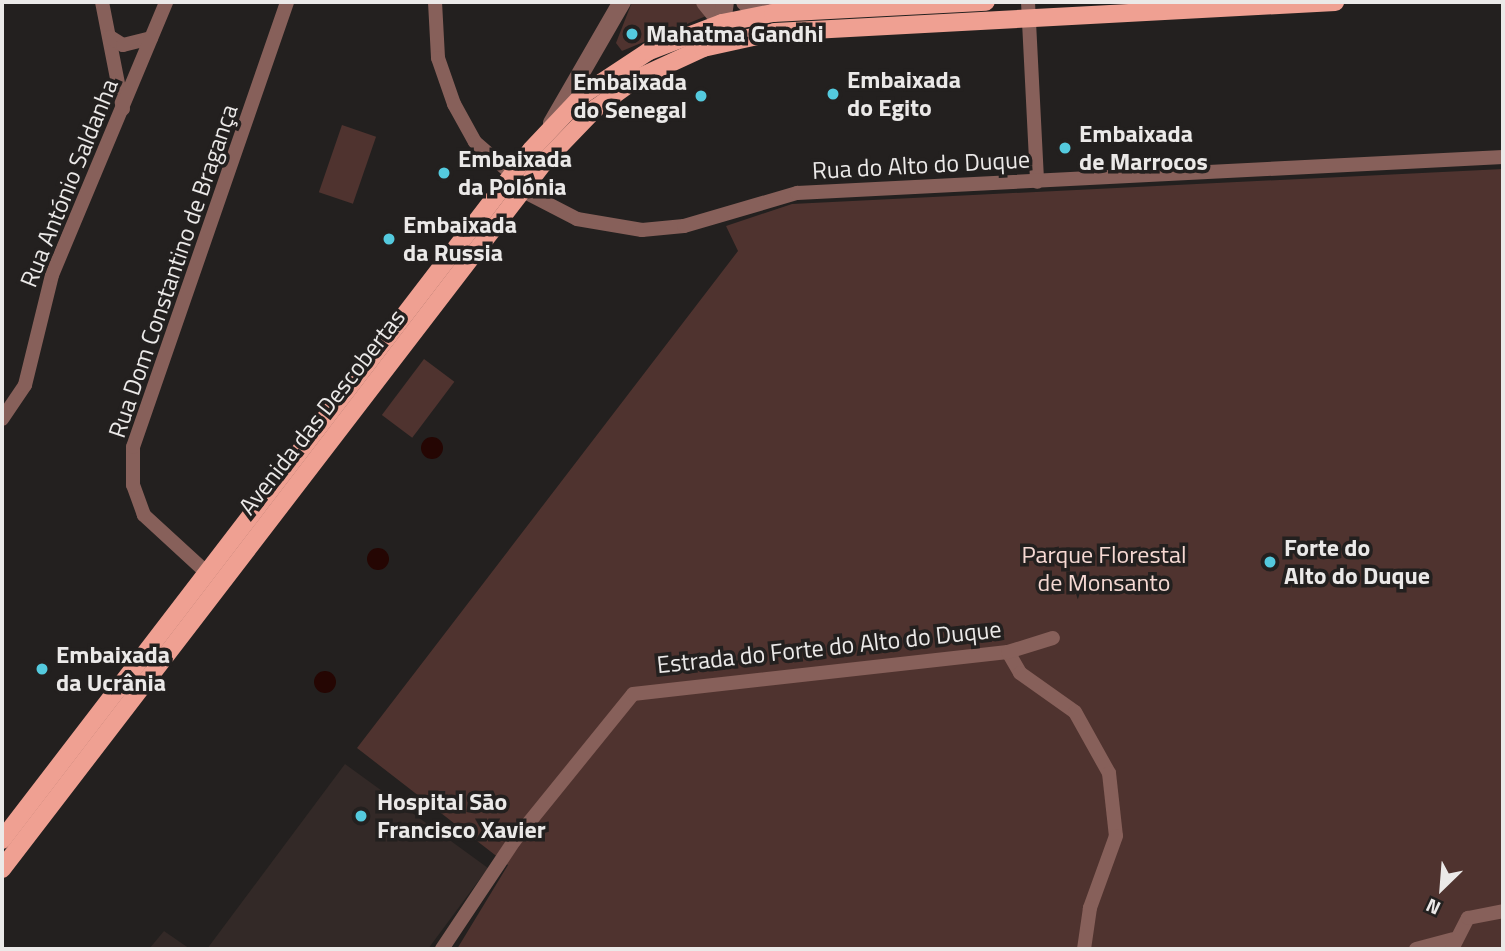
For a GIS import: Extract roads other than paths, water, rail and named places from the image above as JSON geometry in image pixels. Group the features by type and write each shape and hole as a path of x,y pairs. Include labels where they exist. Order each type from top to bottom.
{"main road":[{"name":"Avenida das Descobertas","path":"2,840 547,130 626,63 722,23 798,12 986,2"},
{"name":"Avenida das Descobertas","path":"2,869 523,191 578,125 615,93 668,62 726,41 775,32 1028,10 1335,2"},
{"path":"722,23 726,41"}],"street":[{"path":"102,2 123,111"},
{"name":"Rua António Saldanha","path":"2,419 25,385 52,275 123,111 166,2"},
{"name":"Rua Dom Constantino de Bragança","path":"207,573 144,515 133,485 133,447 287,2"},
{"path":"435,2 438,58 454,104 475,142 513,175"},
{"path":"547,130 622,2"},
{"path":"705,2 722,23"},
{"path":"722,23 725,2"},
{"path":"745,2 798,12"},
{"path":"1028,10 1037,182"},
{"path":"110,37 122,45 151,38"},
{"name":"Rua do Alto do Duque","path":"523,191 577,219 642,230 684,226 797,193 1503,157"},
{"name":"Estrada do Forte do Alto do Duque","path":"442,949 514,841 633,694 1008,652 1053,638"},
{"path":"1008,652 1020,673 1044,684 1074,712 1109,773 1116,836 1090,908 1084,949"},
{"path":"1416,949 1453,944 1468,918 1503,911"}],"place":[{"name":"Mahatma Gandhi","path":"632,34"},
{"name":"Embaixada do Egito","path":"833,94"},
{"name":"Embaixada do Senegal","path":"701,96"},
{"name":"Embaixada de Marrocos","path":"1065,148"},
{"name":"Embaixada da Polónia","path":"444,173"},
{"name":"Embaixada da Russia","path":"389,239"},
{"name":"Forte do Alto do Duque","path":"1270,562"},
{"name":"Embaixada da Ucrânia","path":"42,669"},
{"name":"Hospital São Francisco Xavier","path":"361,816"}],"park label":[{"name":"Parque Florestal de Monsanto","path":"1104,569"}]}
